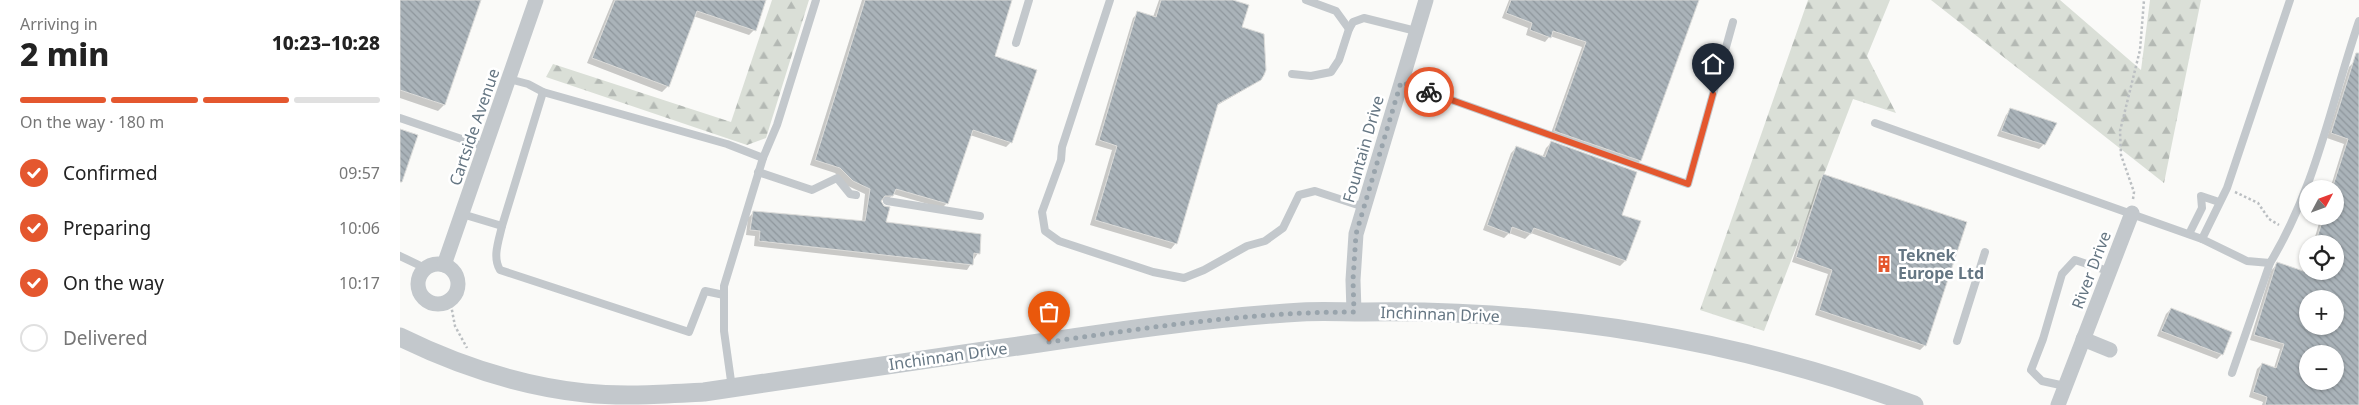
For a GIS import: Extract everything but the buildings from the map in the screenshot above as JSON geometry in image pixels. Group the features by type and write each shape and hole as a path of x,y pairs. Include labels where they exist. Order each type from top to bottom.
{"street":[{"name":"Cartside Avenue","path":"444,266 536,0"},
{"name":"Fountain Drive","path":"1354,312 1353,280 1356,234 1426,0"},
{"name":"River Drive","path":"2058,405 2132,213"},
{"path":"437,264 444,266 451,270 458,282 457,288 450,300 440,304 433,304 422,297 418,284 425,268 437,264"},
{"name":"Inchinnan Drive","path":"400,337 439,356 491,374 586,393 666,394 732,388 1164,325 1296,312 1476,314 1621,330 1680,339 1786,364 1843,380 1914,405"},
{"path":"2084,340 2110,350"}],"lane":[{"path":"732,388 724,331 724,286 758,172 777,125 816,0"},
{"path":"1016,43 1029,0"},
{"path":"1110,0 1062,147 1061,160 1042,212 1045,231 1059,241 1153,272 1184,278 1204,270 1246,246 1265,241 1283,228 1299,195 1315,191 1364,207"},
{"path":"1306,0 1336,11 1349,29"},
{"path":"2202,239 2227,188 2290,0"},
{"path":"1292,74 1311,76 1331,72 1340,60 1349,29 1354,22 1364,18 1416,31"},
{"path":"2232,373 2270,263 2286,237 2318,159 2359,21"},
{"path":"1401,82 1688,184 1733,22"},
{"path":"509,79 528,84 543,92 726,144 763,158"},
{"path":"543,92 502,226 496,254 496,263 500,270 689,332 705,291 724,295"},
{"path":"400,118 485,147"},
{"path":"1874,124 2190,234 2247,261 2270,263"},
{"path":"758,172 812,190 837,178 850,194 856,195"},
{"path":"2190,234 2202,208 2201,196 2219,202"},
{"path":"888,200 980,216"},
{"path":"462,214 502,226"},
{"path":"1957,341 1985,252"},
{"path":"400,256 425,268"},
{"path":"2065,386 2042,381 2031,370 2043,339 2062,274 2075,260 2108,272"}],"path":[{"path":"2132,213 2134,192 2121,155 2120,131 2140,50 2144,0"},
{"path":"2227,188 2258,203 2269,219"},
{"path":"450,300 456,326 468,351"}],"green space":[{"path":"772,0 809,0 766,138 747,145 546,77 553,64 731,122"},
{"path":"1808,0 1890,0 1867,56 1896,113 1853,99 1764,331 1700,310"},
{"path":"1931,0 2060,0 2141,70 2150,0 2201,0 2164,183"}],"way so far":[{"path":"1049,342 1154,326 1231,317 1305,312 1354,312 1353,280 1356,234 1401,82 1429,92"}],"place":[{"name":"Teknek Europe Ltd","path":"1884,264"}],"route":[{"path":"1429,92 1688,184 1713,94"}]}
